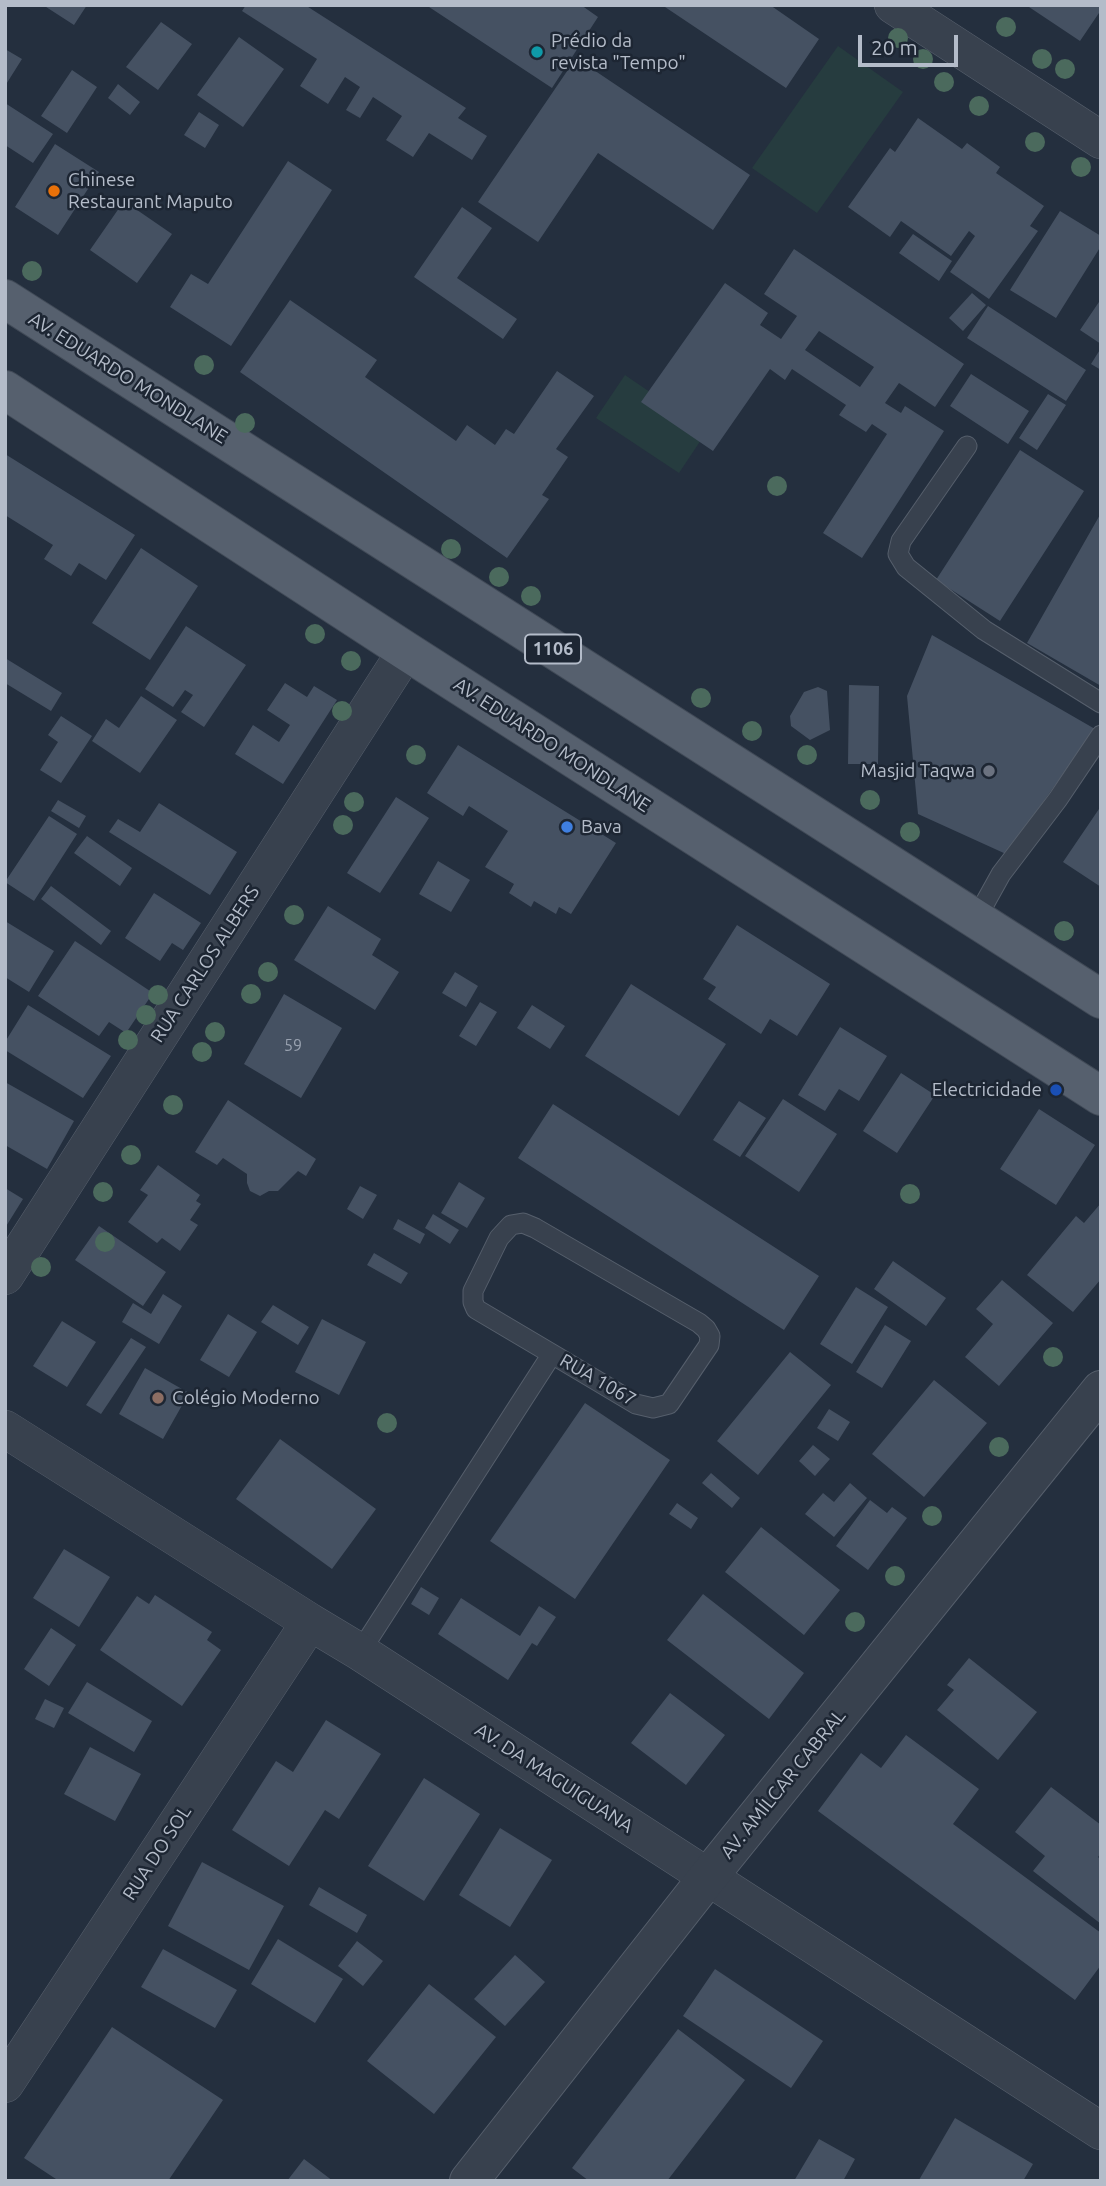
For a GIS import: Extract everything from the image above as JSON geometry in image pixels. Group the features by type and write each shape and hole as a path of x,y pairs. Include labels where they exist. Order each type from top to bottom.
{"main road":[{"name":"AV. EDUARDO MONDLANE","path":"5,299 1101,999"},
{"name":"AV. EDUARDO MONDLANE","path":"5,390 406,651 1101,1096"}],"street":[{"path":"893,5 1101,140"},
{"name":"RUA CARLOS ALBERS","path":"5,1276 406,651"},
{"name":"AV. AMÍLCAR CABRAL","path":"469,2181 708,1877 1101,1390"},
{"name":"AV. DA MAGUIGUANA","path":"7,1433 360,1652 1101,2131"},
{"name":"RUA DO SOL","path":"5,2084 310,1622"}],"lane":[{"path":"967,446 901,541 898,554 906,567 984,630 1101,703"},
{"path":"976,919 1001,874 1058,800 1101,735"},
{"name":"RUA 1067","path":"523,1223 535,1228 699,1323 706,1328 710,1336 709,1345 669,1404 653,1408 636,1404 552,1353 476,1309 473,1302 472,1291 499,1238 511,1225 523,1223"},
{"name":"RUA 1067","path":"360,1652 552,1353"}],"green space":[{"path":"838,46 903,92 817,213 752,168"},
{"path":"625,375 707,431 679,473 596,418"}],"building":[{"path":"43,5 87,5 74,25"},
{"path":"246,5 305,5 466,108 458,118 487,136 472,160 429,133 413,157 386,140 402,116 373,97 360,118 346,110 360,87 345,77 328,104 300,86 317,59 242,11"},
{"name":"Prédio da revista \"Tempo\"","path":"426,5 581,5 598,17 552,88"},
{"path":"662,5 770,5 819,39 786,88"},
{"path":"1026,5 1101,5 1101,10 1080,41"},
{"path":"161,22 192,44 158,90 126,67"},
{"path":"239,37 284,69 243,127 197,95"},
{"path":"5,49 22,59 5,86"},
{"path":"576,58 750,175 713,230 598,153 538,242 478,202"},
{"path":"72,70 97,87 67,133 41,116"},
{"path":"118,84 140,102 130,115 108,98"},
{"path":"5,103 53,134 33,163 5,145"},
{"path":"199,112 219,125 205,148 184,135"},
{"path":"918,118 962,149 967,143 1000,167 996,173 1044,206 1030,226 1038,231 989,299 950,272 975,236 969,231 951,256 901,221 890,237 848,207 890,148 895,152"},
{"path":"55,144 99,172 58,235 15,207"},
{"path":"288,161 332,190 231,346 170,307 191,274 208,284"},
{"path":"124,201 172,234 137,283 90,250"},
{"path":"462,207 492,228 457,278 517,319 503,339 414,277"},
{"path":"1060,211 1101,236 1101,246 1056,318 1010,290"},
{"path":"913,234 952,261 939,281 899,253"},
{"path":"794,249 964,364 935,407 899,383 885,403 901,413 905,406 944,431 862,558 823,533 887,434 872,424 866,432 839,415 846,405 792,369 785,380 770,369 713,451 641,402 725,283 768,313 760,325 781,339 797,316 764,294","holes":["819,331 874,367 860,387 805,350"]},
{"path":"972,293 986,305 963,331 949,318"},
{"path":"1101,299 1101,344 1080,330"},
{"path":"290,300 377,360 365,377 456,441 467,425 495,445 506,429 514,434 557,371 594,396 556,449 568,457 542,495 549,499 507,558 240,372"},
{"path":"988,306 1086,370 1066,401 967,338"},
{"path":"1101,348 1101,370 1091,364"},
{"path":"971,374 1029,411 1008,444 950,406"},
{"path":"1048,394 1066,405 1037,450 1019,438"},
{"path":"1020,450 1084,491 1000,621 936,580"},
{"path":"5,454 135,535 106,580 79,563 71,576 44,559 53,545 5,515"},
{"path":"1101,513 1101,686 1027,643"},
{"path":"141,548 198,586 150,660 92,623"},
{"path":"186,626 246,665 204,727 181,712 193,695 185,690 173,707 145,689"},
{"name":"Masjid Taqwa","path":"932,635 1095,729 1006,854 918,814 907,696"},
{"path":"5,658 62,693 51,711 5,683"},
{"path":"285,683 307,697 314,686 337,700 283,784 235,754 253,725 279,742 290,725 267,710"},
{"path":"849,685 879,686 878,764 848,764"},
{"path":"818,687 827,691 830,730 810,740 791,726 790,716 804,692"},
{"path":"141,696 177,720 140,773 92,741 106,719 119,728"},
{"path":"61,716 92,736 61,783 40,770 58,742 48,735"},
{"path":"458,745 616,843 571,914 559,907 556,914 534,901 531,907 509,893 514,884 485,867 508,831 469,806 463,816 427,793"},
{"path":"396,797 429,818 380,893 347,873"},
{"path":"58,800 86,816 79,828 51,811"},
{"path":"159,803 237,852 210,895 109,832 118,819 140,832"},
{"path":"1101,806 1101,887 1063,862"},
{"path":"49,816 77,834 34,901 5,882"},
{"path":"87,836 132,868 120,886 74,853"},
{"path":"438,861 470,880 451,912 419,894"},
{"path":"51,886 111,931 101,945 41,899"},
{"path":"154,893 201,923 183,950 172,943 160,961 125,938"},
{"path":"328,906 381,939 372,955 399,972 375,1010 294,960"},
{"path":"5,921 54,951 29,992 5,977"},
{"path":"737,925 830,984 797,1036 770,1019 761,1034 708,999 716,987 703,979"},
{"path":"75,941 153,993 126,1033 109,1022 99,1036 38,996"},
{"path":"455,972 478,986 466,1007 442,993"},
{"path":"631,984 726,1044 679,1116 585,1056"},
{"path":"284,994 342,1028 301,1098 244,1064"},
{"path":"480,1002 497,1012 476,1046 459,1036"},
{"path":"28,1005 111,1056 83,1098 5,1050 5,1042"},
{"path":"532,1005 565,1026 550,1049 517,1028"},
{"path":"840,1027 887,1056 859,1101 839,1089 825,1111 798,1095"},
{"path":"901,1073 935,1095 897,1153 863,1131"},
{"path":"5,1082 74,1121 47,1169 5,1145"},
{"path":"783,1099 837,1134 799,1192 745,1156"},
{"path":"228,1100 316,1159 306,1176 298,1171 278,1191 269,1191 260,1196 250,1191 247,1174 223,1158 217,1165 195,1152"},
{"path":"739,1101 766,1118 740,1157 713,1140"},
{"path":"553,1104 819,1276 784,1330 518,1158"},
{"path":"1039,1109 1095,1145 1056,1205 1000,1169"},
{"path":"158,1165 200,1195 196,1201 201,1204 190,1220 198,1225 180,1251 162,1238 157,1243 128,1222 148,1195 140,1190"},
{"path":"459,1182 485,1198 467,1228 441,1213"},
{"path":"360,1186 377,1195 363,1219 347,1209"},
{"path":"5,1188 23,1199 5,1228"},
{"path":"1101,1203 1101,1279 1073,1312 1027,1275 1076,1216 1084,1223"},
{"path":"433,1214 459,1230 450,1244 425,1228"},
{"path":"398,1219 425,1234 420,1244 393,1229"},
{"path":"99,1226 166,1272 143,1306 75,1260"},
{"path":"374,1253 408,1273 401,1284 367,1265"},
{"path":"893,1261 946,1298 926,1326 874,1289"},
{"path":"1002,1280 1053,1323 999,1386 965,1357 993,1324 976,1309"},
{"path":"856,1287 888,1307 852,1364 820,1344"},
{"path":"163,1294 182,1306 159,1344 122,1322 133,1303 151,1314"},
{"path":"273,1305 309,1327 298,1345 261,1322"},
{"path":"228,1314 257,1332 229,1377 200,1360"},
{"path":"322,1319 366,1342 339,1395 295,1372"},
{"path":"62,1321 96,1342 67,1387 33,1366"},
{"path":"885,1325 911,1341 882,1388 856,1372"},
{"path":"131,1338 146,1347 101,1414 86,1405"},
{"path":"790,1352 831,1385 758,1475 717,1441"},
{"path":"145,1368 189,1393 163,1439 119,1414"},
{"path":"934,1380 987,1423 924,1497 872,1454"},
{"path":"585,1403 670,1460 575,1599 490,1541"},
{"path":"829,1409 850,1422 838,1441 817,1428"},
{"path":"280,1439 376,1509 332,1569 236,1499"},
{"path":"813,1445 830,1459 815,1476 799,1461"},
{"path":"711,1473 740,1498 732,1508 702,1483"},
{"path":"850,1483 867,1498 834,1537 805,1514 823,1493 834,1502"},
{"path":"870,1500 887,1513 892,1507 907,1518 868,1570 836,1546"},
{"path":"677,1503 698,1518 691,1529 669,1514"},
{"path":"761,1527 840,1590 804,1635 725,1572"},
{"path":"64,1549 110,1577 79,1627 33,1598"},
{"path":"421,1587 439,1598 429,1615 411,1604"},
{"path":"703,1594 804,1673 769,1719 667,1640"},
{"path":"155,1595 212,1632 207,1640 221,1650 182,1706 100,1650 137,1596 149,1604"},
{"path":"461,1598 520,1636 539,1606 556,1617 537,1646 532,1643 508,1680 438,1634"},
{"path":"51,1628 76,1645 49,1686 24,1669"},
{"path":"969,1658 1037,1712 998,1760 937,1710 954,1690 947,1685"},
{"path":"87,1682 152,1721 134,1752 68,1713"},
{"path":"670,1693 725,1735 686,1785 631,1743"},
{"path":"45,1699 64,1708 54,1728 35,1719"},
{"path":"326,1720 381,1754 339,1819 325,1810 289,1866 232,1830 276,1761 293,1772"},
{"path":"906,1735 979,1789 953,1824 1101,1933 1101,1965 1075,2000 818,1811 861,1753 881,1768"},
{"path":"90,1747 141,1774 115,1821 64,1794"},
{"path":"424,1778 480,1814 424,1901 368,1866"},
{"path":"1051,1787 1101,1825 1101,1853 1098,1857 1101,1860 1101,1924 1033,1871 1045,1856 1015,1832"},
{"path":"500,1828 552,1860 510,1927 459,1895"},
{"path":"202,1862 284,1906 249,1970 168,1926"},
{"path":"319,1887 367,1915 357,1933 309,1905"},
{"path":"278,1939 343,1979 315,2023 251,1984"},
{"path":"357,1941 383,1961 363,1986 338,1966"},
{"path":"163,1949 237,1990 215,2028 141,1987"},
{"path":"515,1955 545,1982 505,2026 474,1999"},
{"path":"715,1969 823,2041 791,2088 683,2016"},
{"path":"429,1984 496,2037 434,2114 367,2061"},
{"path":"112,2027 223,2100 168,2181 59,2181 24,2158"},
{"path":"678,2029 745,2080 667,2181 589,2181 572,2168"},
{"path":"955,2118 1033,2164 1023,2181 919,2180"},
{"path":"819,2139 855,2159 843,2181 794,2181"},
{"path":"304,2159 333,2181 287,2181"}],"place":[{"name":"Prédio da revista \"Tempo\"","path":"537,52"},
{"name":"Chinese Restaurant Maputo","path":"54,191"},
{"name":"Masjid Taqwa","path":"989,771"},
{"name":"Bava","path":"567,827"},
{"name":"Electricidade","path":"1056,1090"},
{"name":"Colégio Moderno","path":"158,1398"}]}
